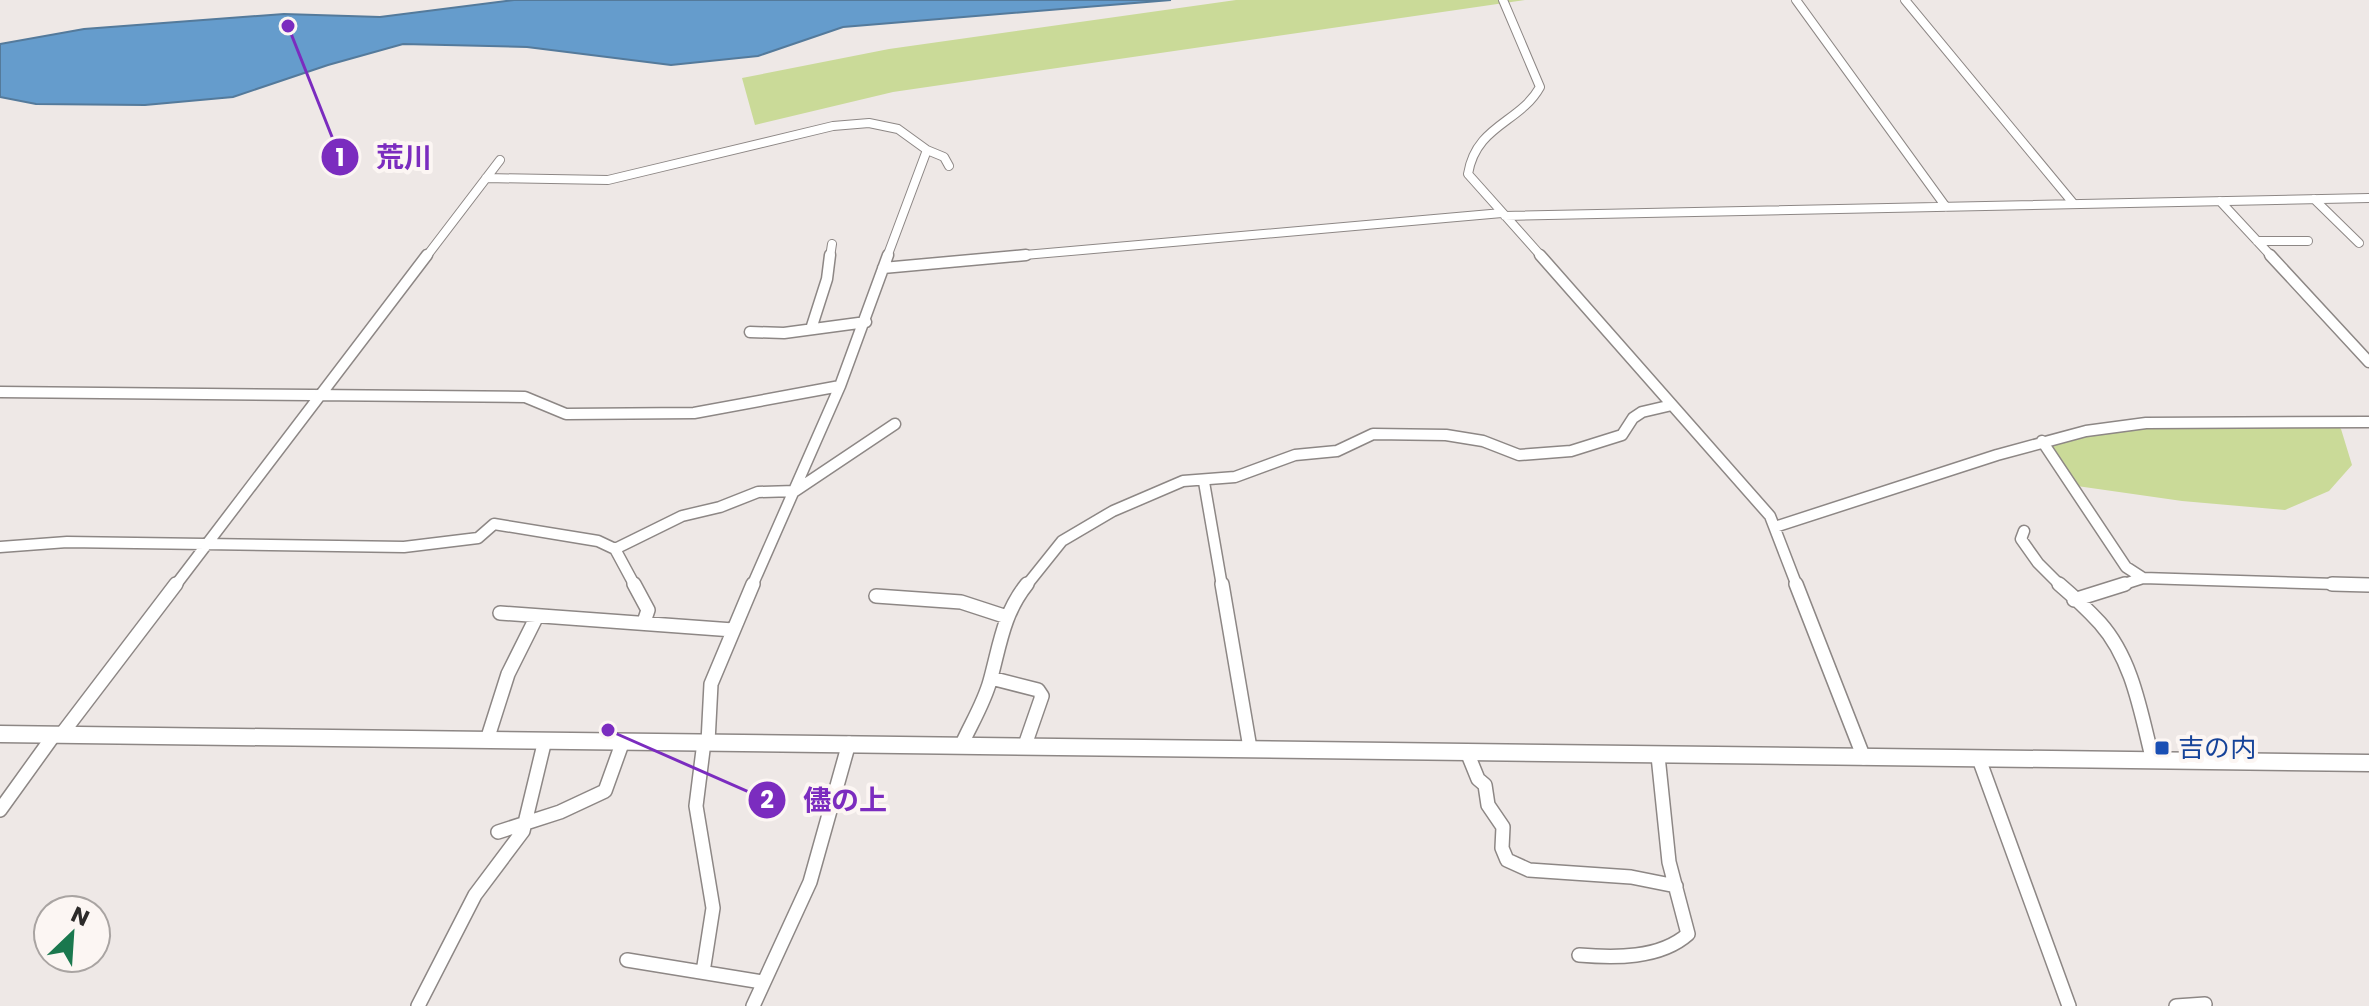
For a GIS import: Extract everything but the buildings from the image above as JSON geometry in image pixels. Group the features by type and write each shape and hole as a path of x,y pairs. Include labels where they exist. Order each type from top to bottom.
{"street":[{"path":"1503,0 1540,87 1534,98 1490,133 1469,159 1468,174 1770,516 1864,758"},
{"path":"1796,0 1946,207"},
{"path":"1905,0 2073,203"},
{"path":"486,178 608,180 833,126 860,124 898,129 927,150 944,157 949,166"},
{"path":"703,972 713,908 696,806 711,684 866,322 927,150"},
{"path":"0,810 207,545 500,160"},
{"path":"883,268 1503,214 2369,198"},
{"path":"2314,199 2359,243"},
{"path":"2220,201 2369,362"},
{"path":"2257,241 2308,241"},
{"path":"811,329 827,279 832,244"},
{"path":"750,332 866,322"},
{"path":"0,392 525,397 566,414 672,414 694,413 840,386"},
{"path":"962,744 991,678 1014,600 1062,541 1113,511 1183,481 1204,482 1235,477 1295,455 1337,451 1373,434 1384,432 1483,441 1519,455 1571,451 1622,435 1633,418 1642,412 1672,405"},
{"path":"1775,527 2042,441 2146,423 2369,422"},
{"path":"615,549 682,516 720,507 758,492 795,491 895,424"},
{"path":"2042,441 2126,567 2143,578"},
{"path":"1204,482 1250,748"},
{"path":"0,547 67,542 404,547 478,538 494,524 598,541 615,549 648,610 644,622"},
{"path":"2024,531 2021,539 2025,546 2074,600 2100,623 2126,665 2153,761"},
{"path":"2074,600 2143,578 2369,585"},
{"path":"876,596 969,604 993,609 1007,617"},
{"path":"500,613 733,630"},
{"path":"487,740 508,674 537,616"},
{"path":"991,678 1038,690 1042,696 1025,745"},
{"path":"0,734 2369,763"},
{"path":"418,1006 475,895 527,823 545,740"},
{"path":"498,832 560,812 605,791 623,741"},
{"path":"753,1006 810,882 849,743"},
{"path":"1467,752 1478,779 1485,785 1488,805 1503,827 1502,848 1507,860 1529,870 1631,877 1676,886"},
{"path":"1579,955 1601,957 1660,950 1681,943 1688,934 1669,862 1658,756"},
{"path":"1979,759 2069,1006"},
{"path":"627,960 762,982"},
{"path":"2176,1006 2205,1004"}],"green space":[{"path":"1236,0 1525,0 893,92 755,125 742,78 889,49"},
{"path":"2151,426 2338,426 2352,465 2329,491 2285,510 2182,501 2077,486 2047,443 2091,433"}],"water":[{"path":"514,0 1171,0 843,27 758,56 671,65 527,47 403,44 233,97 145,105 36,104 0,97 0,44 84,29 284,14 380,17"}],"place":[{"name":"荒川","path":"288,26"},
{"name":"儘の上","path":"608,730"},
{"name":"吉の内","path":"2162,748"}]}
